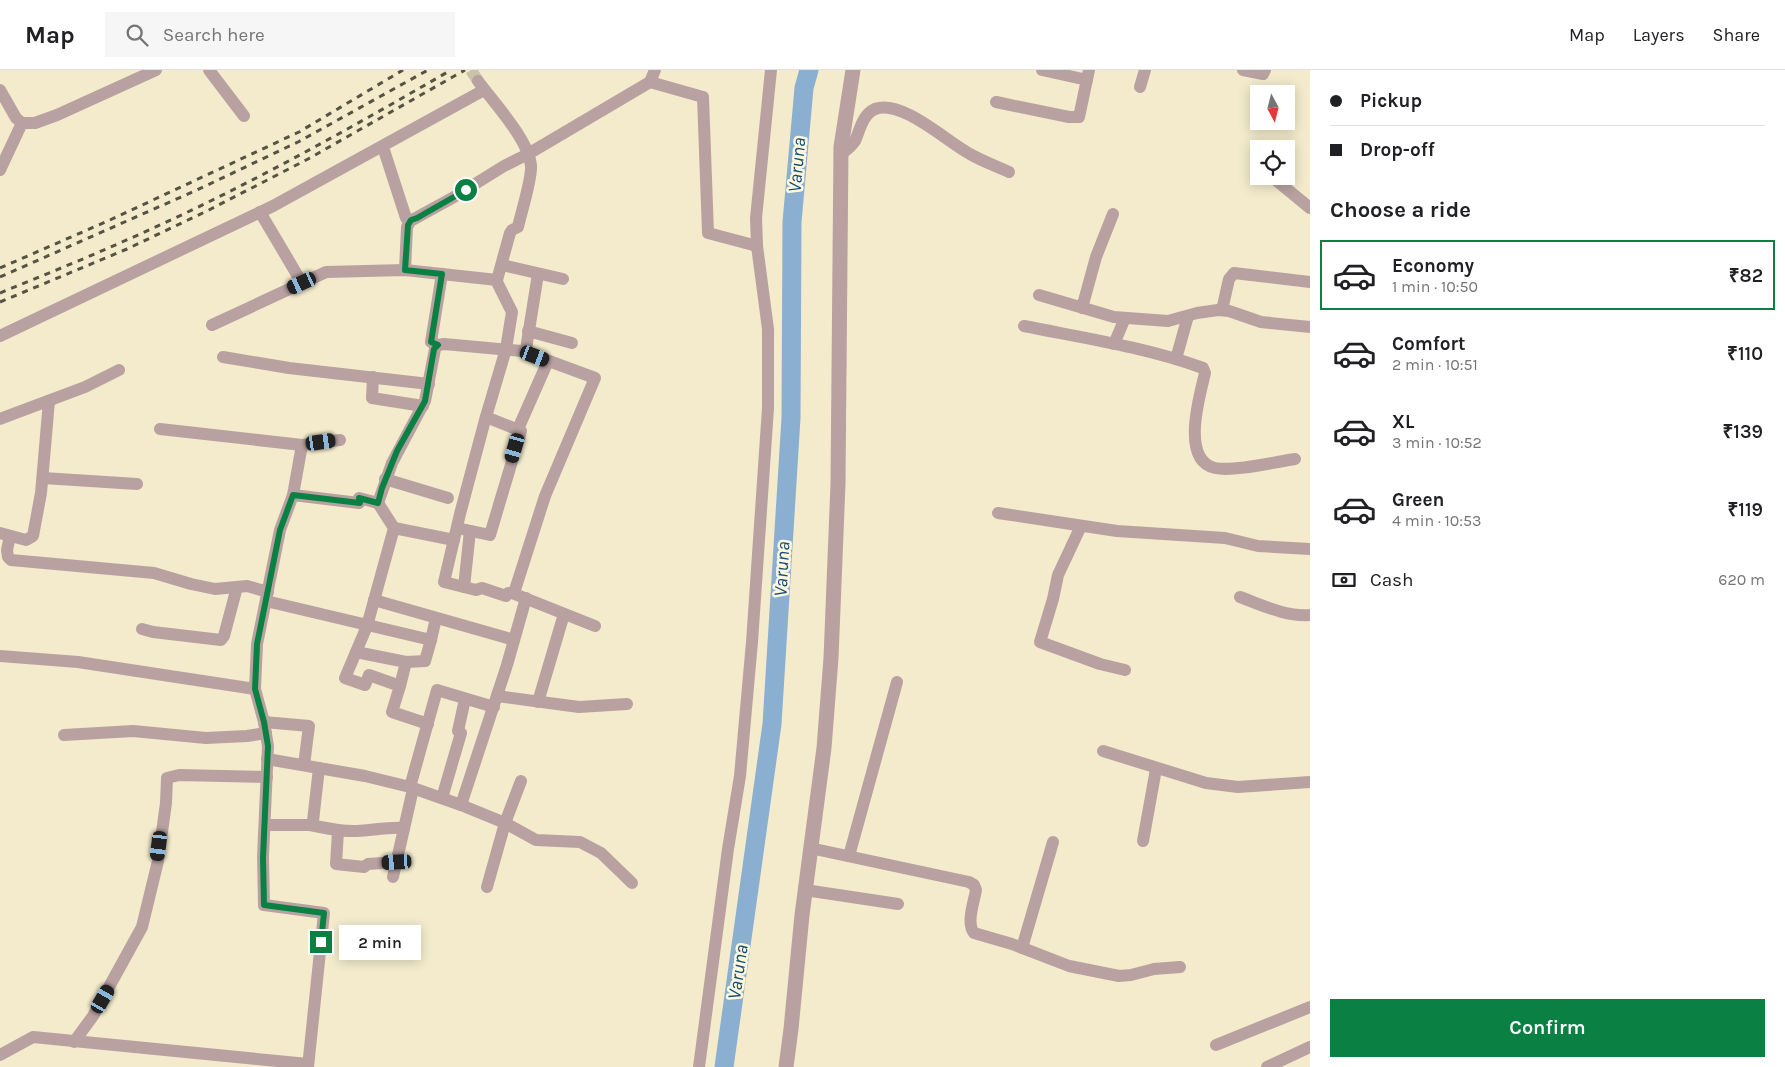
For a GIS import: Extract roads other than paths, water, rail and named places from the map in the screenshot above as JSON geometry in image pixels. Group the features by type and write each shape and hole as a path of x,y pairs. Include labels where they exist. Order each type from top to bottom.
{"street":[{"path":"0,90 16,118 22,124 35,123 156,70"},
{"path":"209,70 244,116"},
{"path":"699,1067 728,849 740,776 752,633 768,399 768,329 757,246 756,218 771,70"},
{"path":"786,1067 805,890 826,722 831,658 836,573 838,484 841,154 853,70"},
{"path":"996,102 1069,117 1079,116 1088,75 1042,70"},
{"path":"1140,87 1145,70"},
{"path":"1243,70 1263,74 1264,70"},
{"path":"405,270 407,226 411,220 528,154 652,76 703,97 708,233 757,246"},
{"path":"0,336 260,212 382,146 481,86 520,138 532,168 518,227 510,233 502,266 496,280"},
{"path":"841,154 852,146 860,126 870,113 876,109 892,108 920,120 971,155 1009,172"},
{"path":"0,170 22,124"},
{"path":"382,146 406,218 411,220"},
{"path":"1282,185 1310,208"},
{"path":"260,212 302,283"},
{"path":"1082,308 1096,257 1113,214"},
{"path":"502,266 563,279"},
{"path":"212,325 326,272 405,270 496,280"},
{"path":"1222,310 1230,276 1234,273 1310,282"},
{"path":"442,274 431,342 438,345 522,351 596,378 545,496 520,596 514,640 461,805"},
{"path":"522,351 526,349 538,274"},
{"path":"496,280 512,312 506,349 486,417 460,533 444,582 476,590 482,588 506,596 510,593 595,626"},
{"path":"1039,295 1104,315 1125,318 1168,321 1208,310 1222,310 1261,322 1310,327"},
{"path":"1176,359 1188,316"},
{"path":"1114,344 1125,318"},
{"path":"1024,326 1114,344 1176,359 1203,368 1205,370 1196,410 1195,434 1198,450 1205,463 1216,468 1224,468 1295,459"},
{"path":"528,331 572,343"},
{"path":"378,503 397,451 423,406 429,384 434,349 438,345"},
{"path":"223,357 289,368 429,384"},
{"path":"394,528 490,535 520,431 518,430 548,360"},
{"path":"0,419 85,387 119,370"},
{"path":"373,378 372,398 423,406"},
{"path":"49,401 42,478 33,536 26,540 5,535 6,550 11,560 154,573 215,589 247,586 267,596 367,626 431,640"},
{"path":"486,417 518,430"},
{"path":"160,429 302,445 340,440"},
{"path":"0,1055 33,1037 308,1066 324,913 264,905 267,759 265,728 255,689 257,644 280,530 293,495 302,445"},
{"path":"42,478 136,484"},
{"path":"386,479 448,498"},
{"path":"293,495 360,503 359,498 378,503 394,528 367,626 344,678 365,685 369,676 400,686"},
{"path":"998,513 1117,531 1225,538 1258,546 1310,549"},
{"path":"1082,526 1058,575 1054,600 1040,642 1100,664 1124,670"},
{"path":"460,533 464,587"},
{"path":"142,628 153,632 221,640 224,636 237,587"},
{"path":"1240,597 1279,611 1310,615"},
{"path":"374,600 514,640"},
{"path":"538,702 564,614"},
{"path":"356,652 406,662 425,661 436,618"},
{"path":"0,656 78,662 255,689"},
{"path":"406,662 392,712 428,724"},
{"path":"849,856 897,682"},
{"path":"393,878 412,788 437,690 465,698 495,702 538,702 579,707 627,704"},
{"path":"442,798 461,733 458,731 465,698"},
{"path":"64,735 133,731 206,738 247,736 265,728 309,726 304,765"},
{"path":"1103,751 1206,784 1238,787 1310,782"},
{"path":"267,759 365,776 412,788 505,823 536,840 580,842 601,853 632,883"},
{"path":"310,825 319,768"},
{"path":"1143,841 1156,769"},
{"path":"74,1042 93,1016 142,927 158,860 166,803 167,778 179,775 267,777"},
{"path":"487,887 505,823 521,781"},
{"path":"265,825 310,825 338,831 357,831 384,827 404,828"},
{"path":"338,831 336,864 364,867 368,864 397,862"},
{"path":"1022,948 1054,842"},
{"path":"810,848 969,882 974,885 976,890 970,922 972,930 979,935 1022,948 1069,966 1120,976 1154,969 1180,967"},
{"path":"805,890 898,904"},
{"path":"1216,1045 1310,1007"},
{"path":"1267,1067 1310,1046"}],"waterway":[{"name":"Varuna","path":"724,1067 772,724 791,418 792,222 804,88 809,70"}],"tunnel":[{"path":"471,70 478,81"}],"railway":[{"path":"0,268 110,220 299,132 403,70"},
{"path":"0,277 197,190 298,142 428,70"},
{"path":"0,293 107,249 206,203 330,139 451,70"},
{"path":"0,302 127,249 209,210 308,159 465,70"}]}
